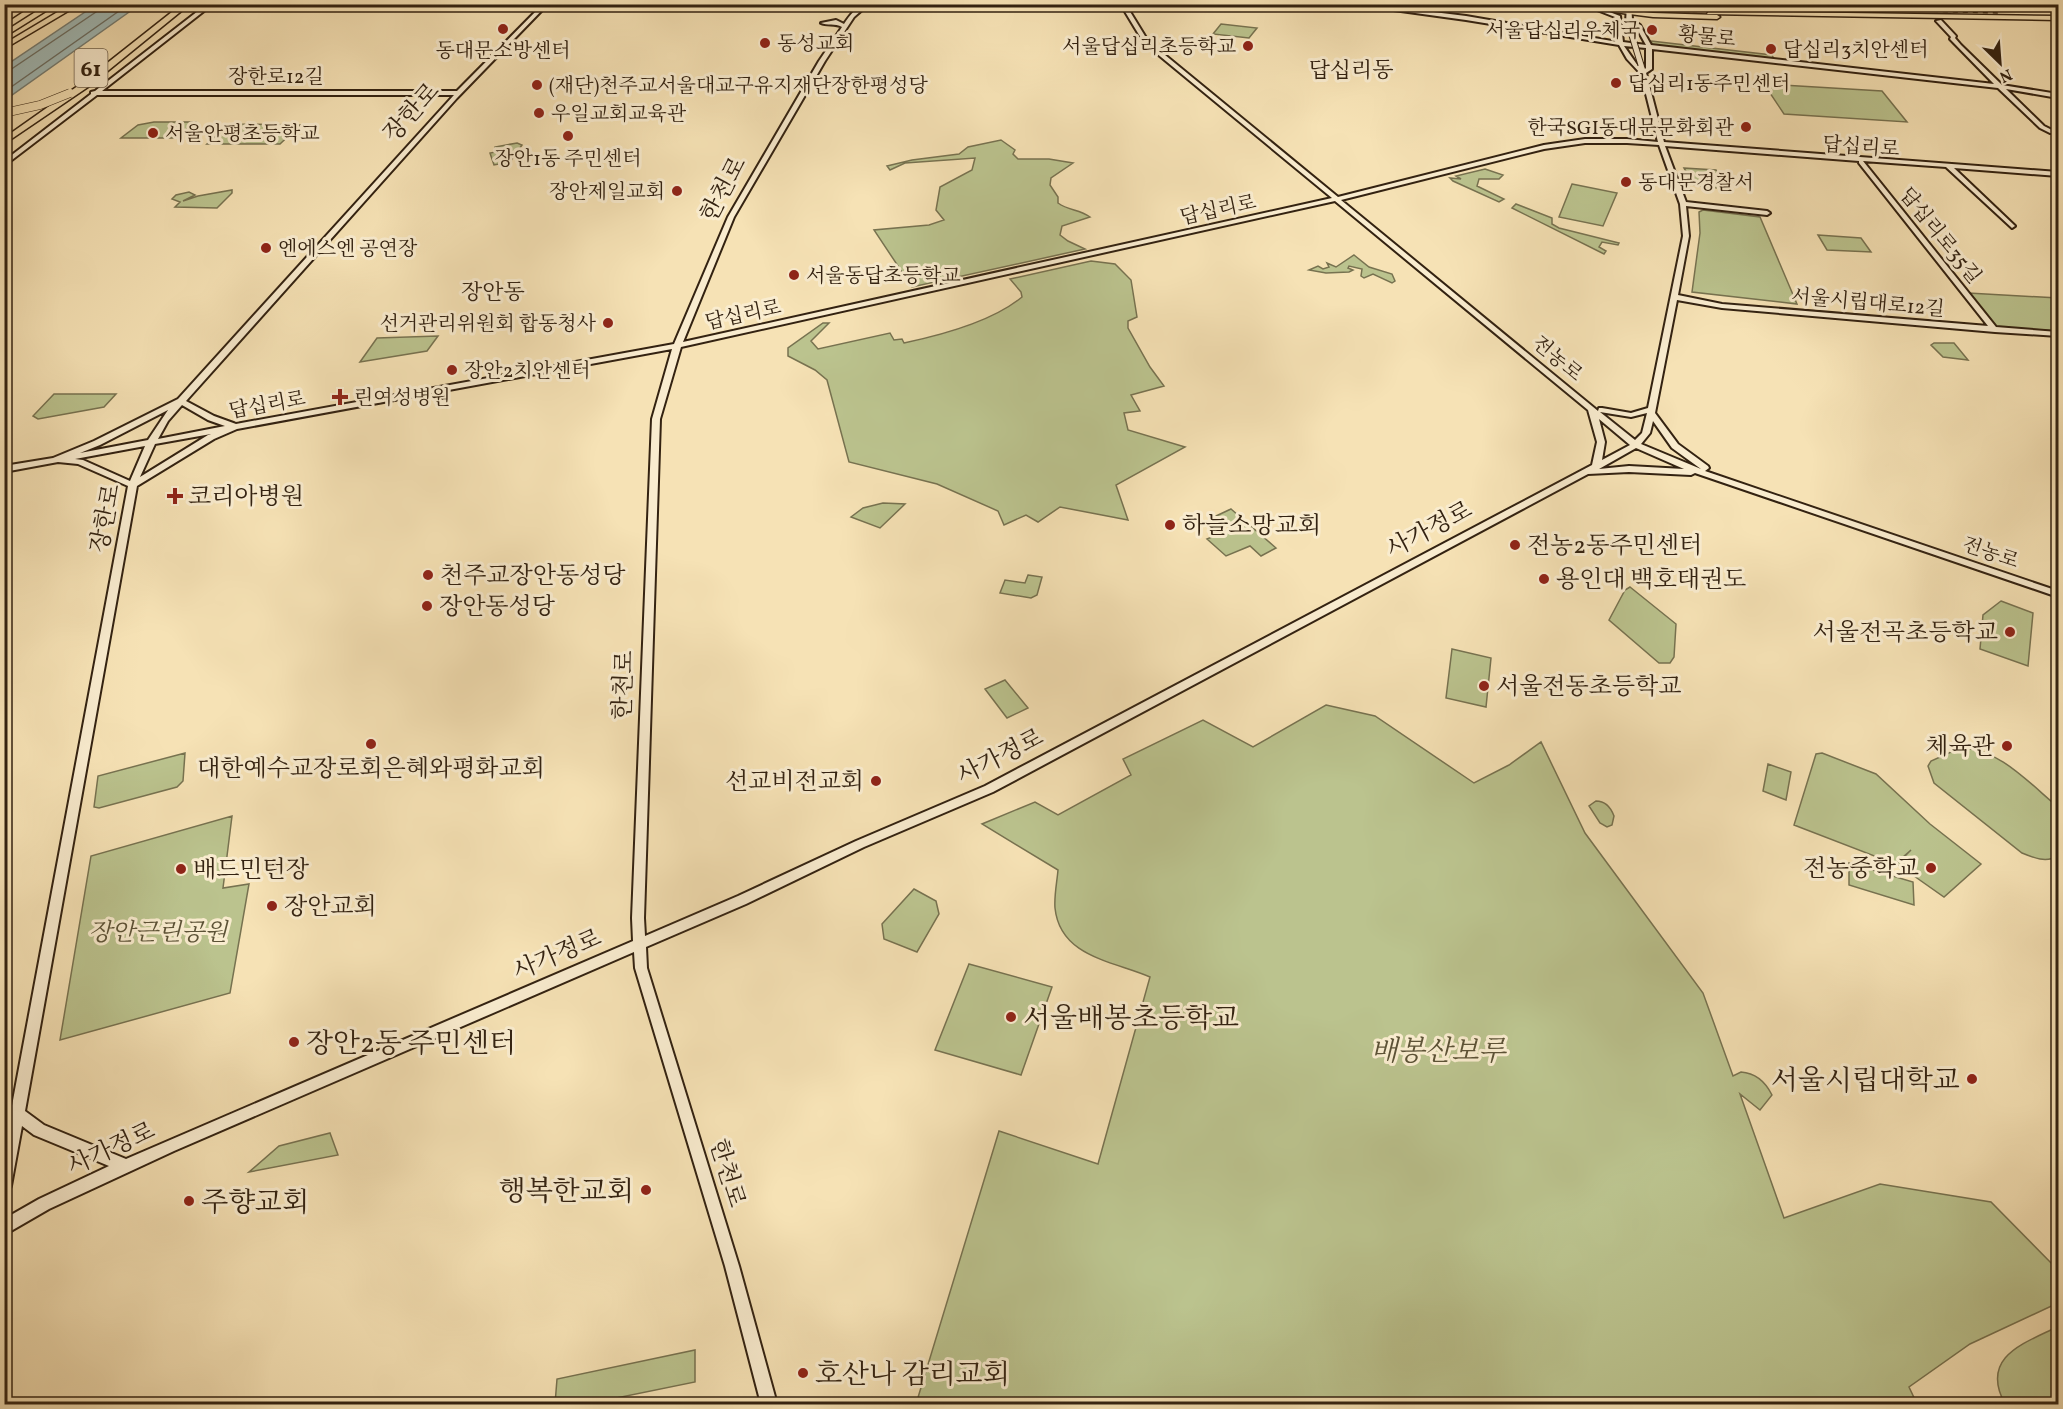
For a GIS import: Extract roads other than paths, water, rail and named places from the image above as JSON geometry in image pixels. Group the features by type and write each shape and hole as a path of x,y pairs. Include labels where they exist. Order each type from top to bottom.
{"highway":[{"path":"4,35 54,4"},
{"path":"4,35 63,4"},
{"path":"4,46 77,4"},
{"name":"61","path":"88,71 178,4"},
{"path":"153,34 187,4"},
{"path":"4,142 194,4"},
{"path":"4,113 40,105 89,81"},
{"name":"61","path":"4,132 71,88"}],"main road":[{"path":"8,13 31,4"},
{"path":"4,162 208,6 217,4"},
{"name":"장한로","path":"4,1186 133,485 157,430 180,401 459,93 546,4"},
{"name":"한천로","path":"770,1404 732,1266 640,969 642,794 656,419 673,357 731,217 808,83 852,16 867,4"},
{"name":"전농로","path":"1131,4 1126,10 1146,42 1592,410 1638,443 1704,470 2058,594"},
{"name":"전농로","path":"1136,4 1132,11 1133,14 1151,41 1338,199 1602,410 1638,443"},
{"name":"황물로","path":"1352,4 1466,18 1540,33 1620,44 2003,86 2058,96"},
{"path":"1553,4 1587,5 1617,16 1621,25 1620,44 1637,69 1649,69 1649,46 1638,26 1629,19"},
{"path":"1616,4 1669,16 2041,17 2058,21"},
{"path":"1599,9 1628,7 1939,21 2058,21"},
{"path":"1628,7 1630,29 1661,144 1683,204 1686,236 1652,411 1646,433 1638,443"},
{"path":"1669,16 1660,10 1672,9"},
{"path":"1710,14 1830,16"},
{"path":"1621,25 1629,19"},
{"path":"1939,21 1959,46 2003,86 2042,127 2058,138"},
{"path":"824,23 836,22 845,26"},
{"name":"장한로12길","path":"96,93 459,93"},
{"name":"답십리로","path":"4,469 679,345 1338,199 1560,144 1609,141 1661,144 1950,168"},
{"name":"답십리로","path":"1661,144 1686,148 2058,176"},
{"name":"답십리로35길","path":"1861,162 1995,330"},
{"path":"1950,168 2012,226"},
{"path":"1683,204 1767,213"},
{"name":"서울시립대로12길","path":"1675,297 1722,306 2058,334"},
{"path":"56,459 97,443 180,401 211,418 235,427"},
{"path":"1592,410 1601,442 1591,470 1704,470"},
{"path":"1602,410 1631,415 1652,411"},
{"path":"1652,411 1671,442 1704,470"},
{"path":"56,459 80,462 133,485 211,437 235,427"},
{"name":"사가정로","path":"4,1228 44,1204 126,1166 742,900 861,844 989,789 1638,443"},
{"name":"전농로","path":"1704,470 2058,588"},
{"path":"4,1136 19,1111 39,1130 126,1166"}],"water":[{"path":"97,4 139,5 5,100 5,66"}],"tunnel":[{"path":"10,11 20,4"},
{"path":"1585,5 1697,15"}],"railway":[{"path":"1763,4 1840,9 2002,13"},
{"path":"2048,4 2058,12"}],"place":[{"name":"동대문소방센터","path":"503,29"},
{"name":"서울답십리우체국","path":"1652,30"},
{"name":"동성교회","path":"765,43"},
{"name":"서울답십리초등학교","path":"1248,46"},
{"name":"답십리3치안센터","path":"1771,49"},
{"name":"답십리1동주민센터","path":"1616,83"},
{"name":"(재단)천주교서울대교구유지재단장한평성당","path":"537,85"},
{"name":"우일교회교육관","path":"539,113"},
{"name":"한국SGI동대문문화회관","path":"1746,127"},
{"name":"서울안평초등학교","path":"153,133"},
{"name":"장안1동 주민센터","path":"568,136"},
{"name":"동대문경찰서","path":"1626,182"},
{"name":"장안제일교회","path":"677,191"},
{"name":"엔에스엔 공연장","path":"266,248"},
{"name":"서울동답초등학교","path":"794,275"},
{"name":"선거관리위원회 합동청사","path":"608,323"},
{"name":"장안2치안센터","path":"452,370"},
{"name":"린여성병원","path":"340,397"},
{"name":"코리아병원","path":"175,496"},
{"name":"하늘소망교회","path":"1170,525"},
{"name":"전농2동주민센터","path":"1515,545"},
{"name":"천주교장안동성당","path":"428,575"},
{"name":"용인대 백호태권도","path":"1544,579"},
{"name":"장안동성당","path":"427,606"},
{"name":"서울전곡초등학교","path":"2010,632"},
{"name":"서울전동초등학교","path":"1484,686"},
{"name":"대한예수교장로회은혜와평화교회","path":"371,744"},
{"name":"체육관","path":"2007,746"},
{"name":"선교비전교회","path":"876,781"},
{"name":"전농중학교","path":"1931,868"},
{"name":"배드민턴장","path":"181,869"},
{"name":"장안교회","path":"272,906"},
{"name":"서울배봉초등학교","path":"1011,1017"},
{"name":"장안2동 주민센터","path":"294,1042"},
{"name":"서울시립대학교","path":"1972,1079"},
{"name":"행복한교회","path":"646,1190"},
{"name":"주향교회","path":"189,1201"},
{"name":"호산나 감리교회","path":"803,1373"}],"district":[{"name":"답십리동","path":"1351,69"},
{"name":"장안동","path":"493,291"}],"park label":[{"name":"장안근린공원","path":"158,932"},
{"name":"배봉산보루","path":"1438,1050"}]}
